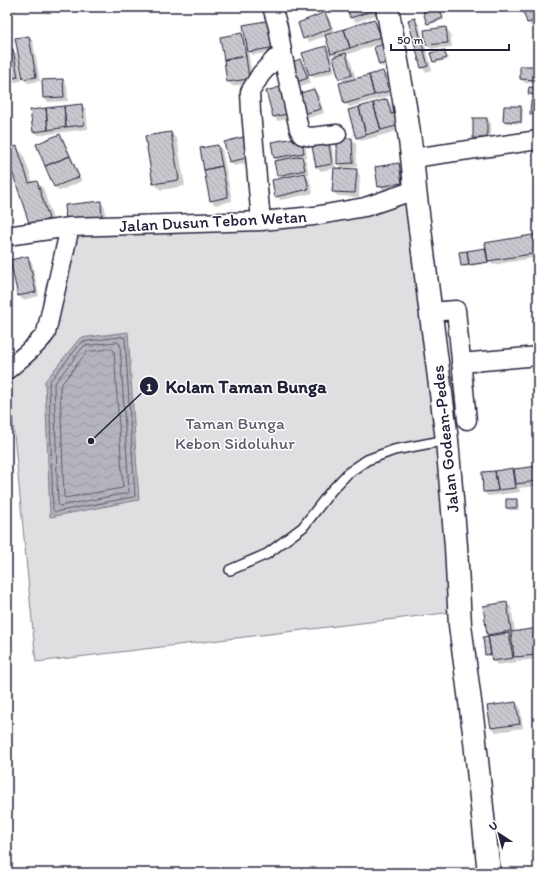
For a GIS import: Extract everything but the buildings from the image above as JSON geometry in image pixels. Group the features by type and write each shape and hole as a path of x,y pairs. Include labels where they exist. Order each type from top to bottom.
{"street":[{"path":"272,7 278,26 299,129 302,135 311,137 337,134"},
{"name":"Jalan Godean-Pedes","path":"387,7 403,91 413,158 415,190 447,440 456,546 460,625 474,732 488,873"},
{"path":"261,221 250,92 261,74 276,60 284,57"},
{"path":"413,158 538,140"},
{"name":"Jalan Dusun Tebon Wetan","path":"7,236 70,227 261,221 314,216 365,207 415,190"},
{"path":"7,370 40,342 46,333 70,227"},
{"path":"430,312 456,310 467,420"},
{"path":"461,362 538,356"}],"lane":[{"path":"230,570 267,554 303,527 331,491 348,473 367,460 394,450 447,440"}],"green space":[{"name":"Taman Bunga Kebon Sidoluhur","path":"421,194 453,612 36,662 8,372 51,344 74,235 365,217"}],"water":[{"path":"128,332 139,500 50,517 45,381 80,338"}],"place":[{"name":"Kolam Taman Bunga","path":"91,441"}]}
